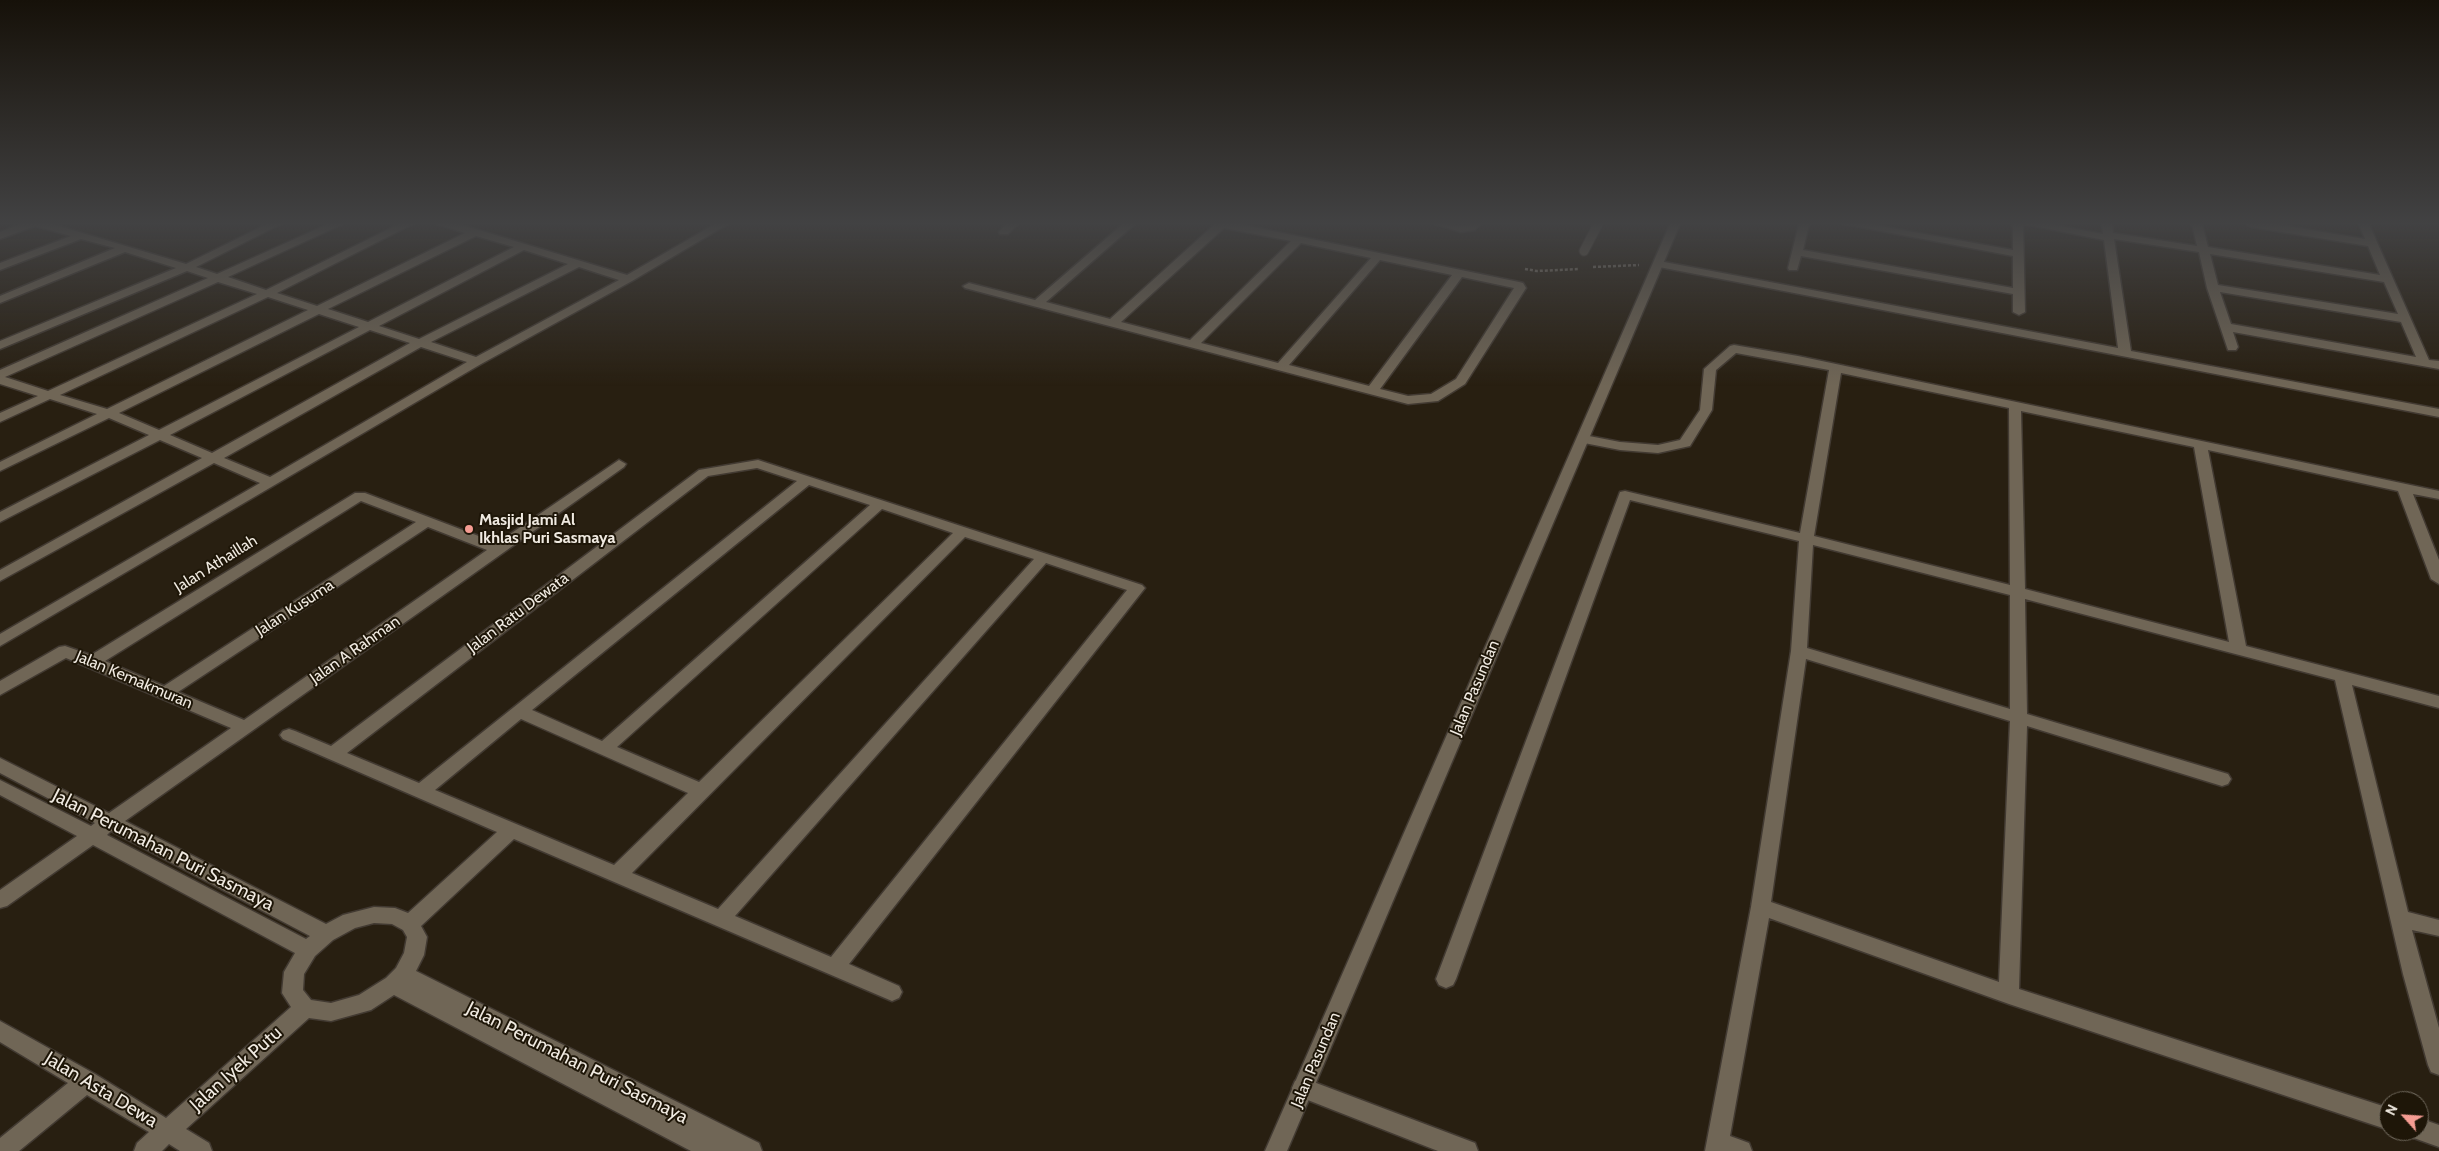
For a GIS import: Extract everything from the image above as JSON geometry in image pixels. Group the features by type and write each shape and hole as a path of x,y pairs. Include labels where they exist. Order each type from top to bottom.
{"street":[{"path":"0,300 54,278"},
{"path":"0,345 163,278"},
{"path":"0,375 217,278 476,361"},
{"path":"0,418 299,278"},
{"path":"0,467 383,278"},
{"path":"0,518 463,278"},
{"path":"0,576 420,343 550,278"},
{"path":"624,278 628,279"},
{"path":"1036,304 1067,278"},
{"path":"1113,323 1163,278"},
{"path":"1193,344 1260,278"},
{"path":"1281,367 1359,278"},
{"path":"1373,390 1456,278"},
{"path":"969,286 1408,400 1434,398 1461,381 1520,288 1519,285 1483,278"},
{"name":"Jalan Pasundan","path":"1276,1151 1653,278"},
{"path":"1732,278 2439,413"},
{"path":"1939,278 2018,292"},
{"path":"2018,278 2019,312"},
{"path":"2114,278 2125,352"},
{"path":"2210,278 2232,347"},
{"path":"2380,278 2388,279 2424,362"},
{"path":"0,641 476,361 628,279"},
{"path":"2213,288 2405,319"},
{"path":"2225,327 2439,365"},
{"path":"1584,438 1620,446 1658,449 1685,443 1706,410 1710,369 1734,349 1836,368 2439,495"},
{"path":"1741,1151 1716,1146 1761,907 1799,651 1806,538 1836,368"},
{"path":"0,380 51,394 108,413 270,482"},
{"path":"2009,995 2019,718 2015,406"},
{"path":"2200,445 2238,648"},
{"name":"Jalan A Rahman","path":"0,900 619,464"},
{"name":"Jalan Ratu Dewata","path":"333,754 704,473 758,464 808,480"},
{"path":"421,791 808,480 1137,588 834,968"},
{"path":"2404,488 2439,580"},
{"path":"1446,979 1625,495 2018,591 2439,702"},
{"name":"Jalan Athaillah","path":"92,662 360,496 426,522"},
{"path":"605,748 880,504"},
{"path":"426,522 499,549"},
{"name":"Jalan Kusuma","path":"165,693 426,522"},
{"path":"617,875 964,531"},
{"path":"721,919 1044,557"},
{"name":"Jalan Kemakmuran","path":"0,690 64,651 245,727"},
{"path":"1799,651 2222,779"},
{"path":"2342,676 2352,726 2399,918 2439,1065"},
{"path":"520,712 702,791"},
{"path":"289,735 892,992"},
{"name":"Jalan Perumahan Puri Sasmaya","path":"0,765 326,934"},
{"name":"Jalan Perumahan Puri Sasmaya","path":"0,788 308,950"},
{"path":"410,924 511,830"},
{"path":"1761,907 2009,995 2379,1116"},
{"path":"374,915 395,916 410,924 417,937 414,955 398,979 364,1003 331,1012 305,1008 292,993 294,972 308,950 326,934 350,921 374,915"},
{"path":"2399,918 2439,928"},
{"name":"Jalan Perumahan Puri Sasmaya","path":"398,979 714,1151"},
{"name":"Jalan Perumahan Puri Sasmaya","path":"398,979 751,1151"},
{"name":"Jalan Iyek Putu","path":"145,1151 305,1008"},
{"name":"Jalan Asta Dewa","path":"1,1034 87,1081 201,1151"},
{"path":"2,1151 87,1081"},
{"path":"1303,1088 1467,1151"}],"place":[{"name":"Masjid Jami Al Ikhlas Puri Sasmaya","path":"469,529"}]}
